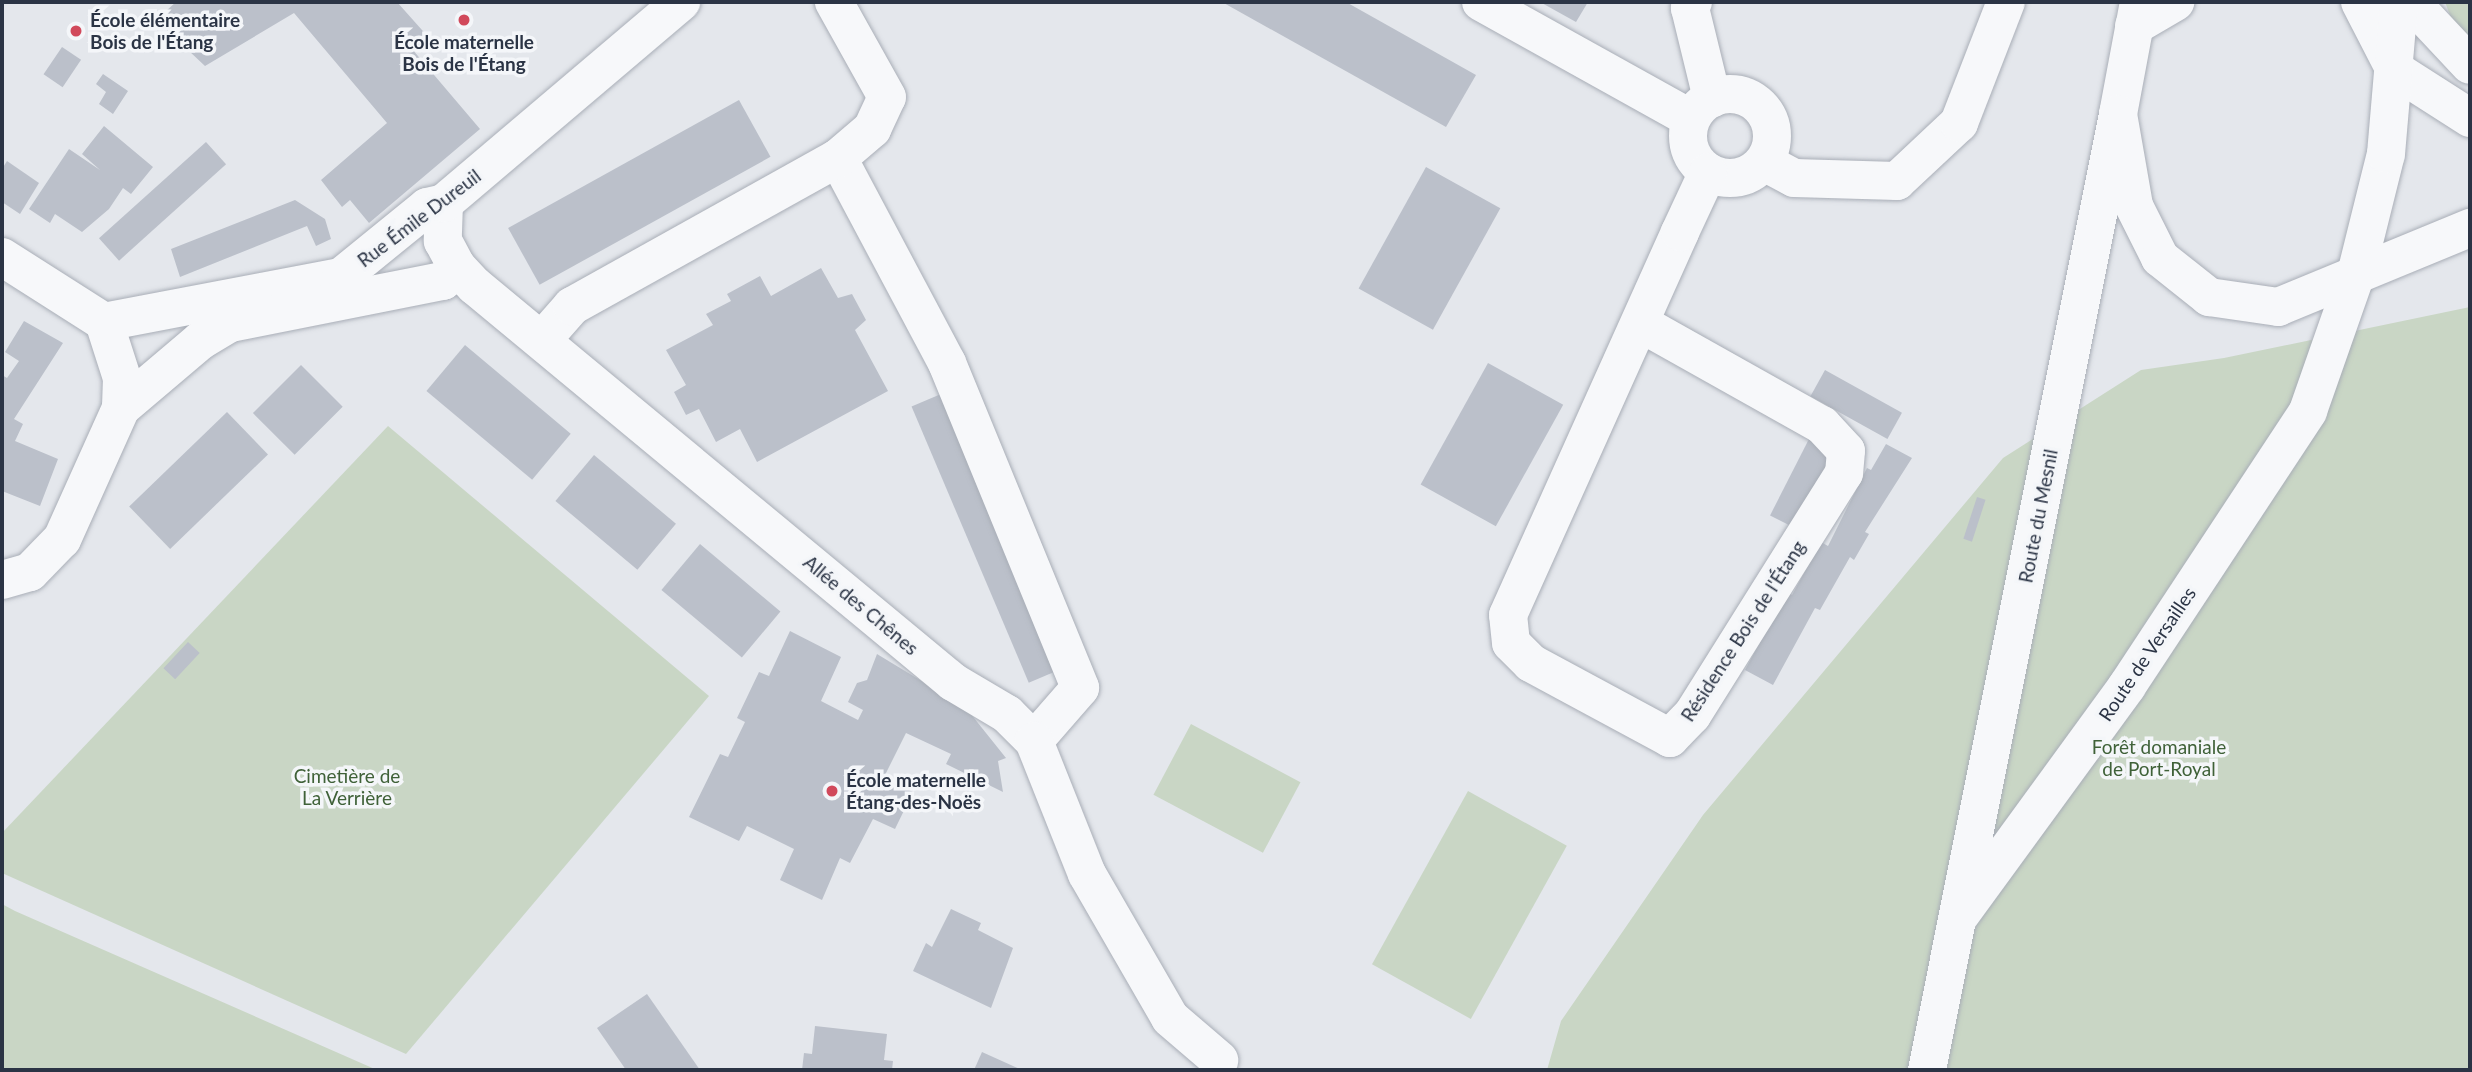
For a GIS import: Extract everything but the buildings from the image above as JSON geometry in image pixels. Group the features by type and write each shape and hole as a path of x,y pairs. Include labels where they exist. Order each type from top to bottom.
{"street":[{"name":"Rue Émile Dureuil","path":"104,322 330,283 427,207 444,203 681,2"},
{"path":"543,339 572,306 838,158 873,129 887,97 834,2"},
{"path":"1481,2 1702,109 1739,95 1763,110 1772,135 1764,162 1755,170 1732,178 1709,172 1692,154 1702,109 1690,8 1693,2"},
{"path":"1764,162 1794,178 1898,181 1959,123 2006,2"},
{"path":"2136,14 2175,2"},
{"path":"2395,70 2399,2"},
{"path":"2411,2 2470,65"},
{"path":"2356,4 2395,70 2470,118"},
{"name":"Route du Mesnil","path":"1958,918 2136,14"},
{"name":"Route de Versailles","path":"1927,1070 1958,918 2127,686 2308,411 2356,274 2386,154 2395,70"},
{"path":"2118,114 2134,206 2160,258 2209,297 2278,307 2470,228"},
{"path":"838,158 947,363 1080,688 1034,741"},
{"name":"Résidence Bois de l'Étang","path":"1640,323 1822,425 1846,451 1844,473 1692,715 1670,738 1531,663 1511,643 1508,615 1640,323 1709,172"},
{"name":"Allée des Chênes","path":"444,203 443,241 457,267 953,682 1007,714 1034,741 1087,874 1170,1018 1219,1060"},
{"path":"2,257 104,322 122,378 121,408 62,539 46,560 30,572 2,580"},
{"name":"Rue Émile Dureuil","path":"121,408 200,341 230,323 443,281 457,267"}],"green space":[{"path":"2445,2 2470,2 2470,38 2451,18"},
{"name":"Forêt domaniale de Port-Royal","path":"2470,307 2470,1070 1547,1070 1561,1021 1703,815 2003,458 2141,370 2224,358"},
{"name":"Cimetière de La Verrière","path":"388,426 709,696 406,1054 2,873 2,833"},
{"path":"1191,724 1300,782 1263,853 1153,795"},
{"path":"1468,791 1567,846 1471,1019 1372,964"},
{"path":"2,904 15,911 377,1070 2,1070"}],"place":[{"name":"École maternelle Bois de l'Étang","path":"464,20"},
{"name":"École élémentaire Bois de l'Étang","path":"76,31"},
{"name":"École maternelle Étang-des-Noës","path":"832,791"}]}
